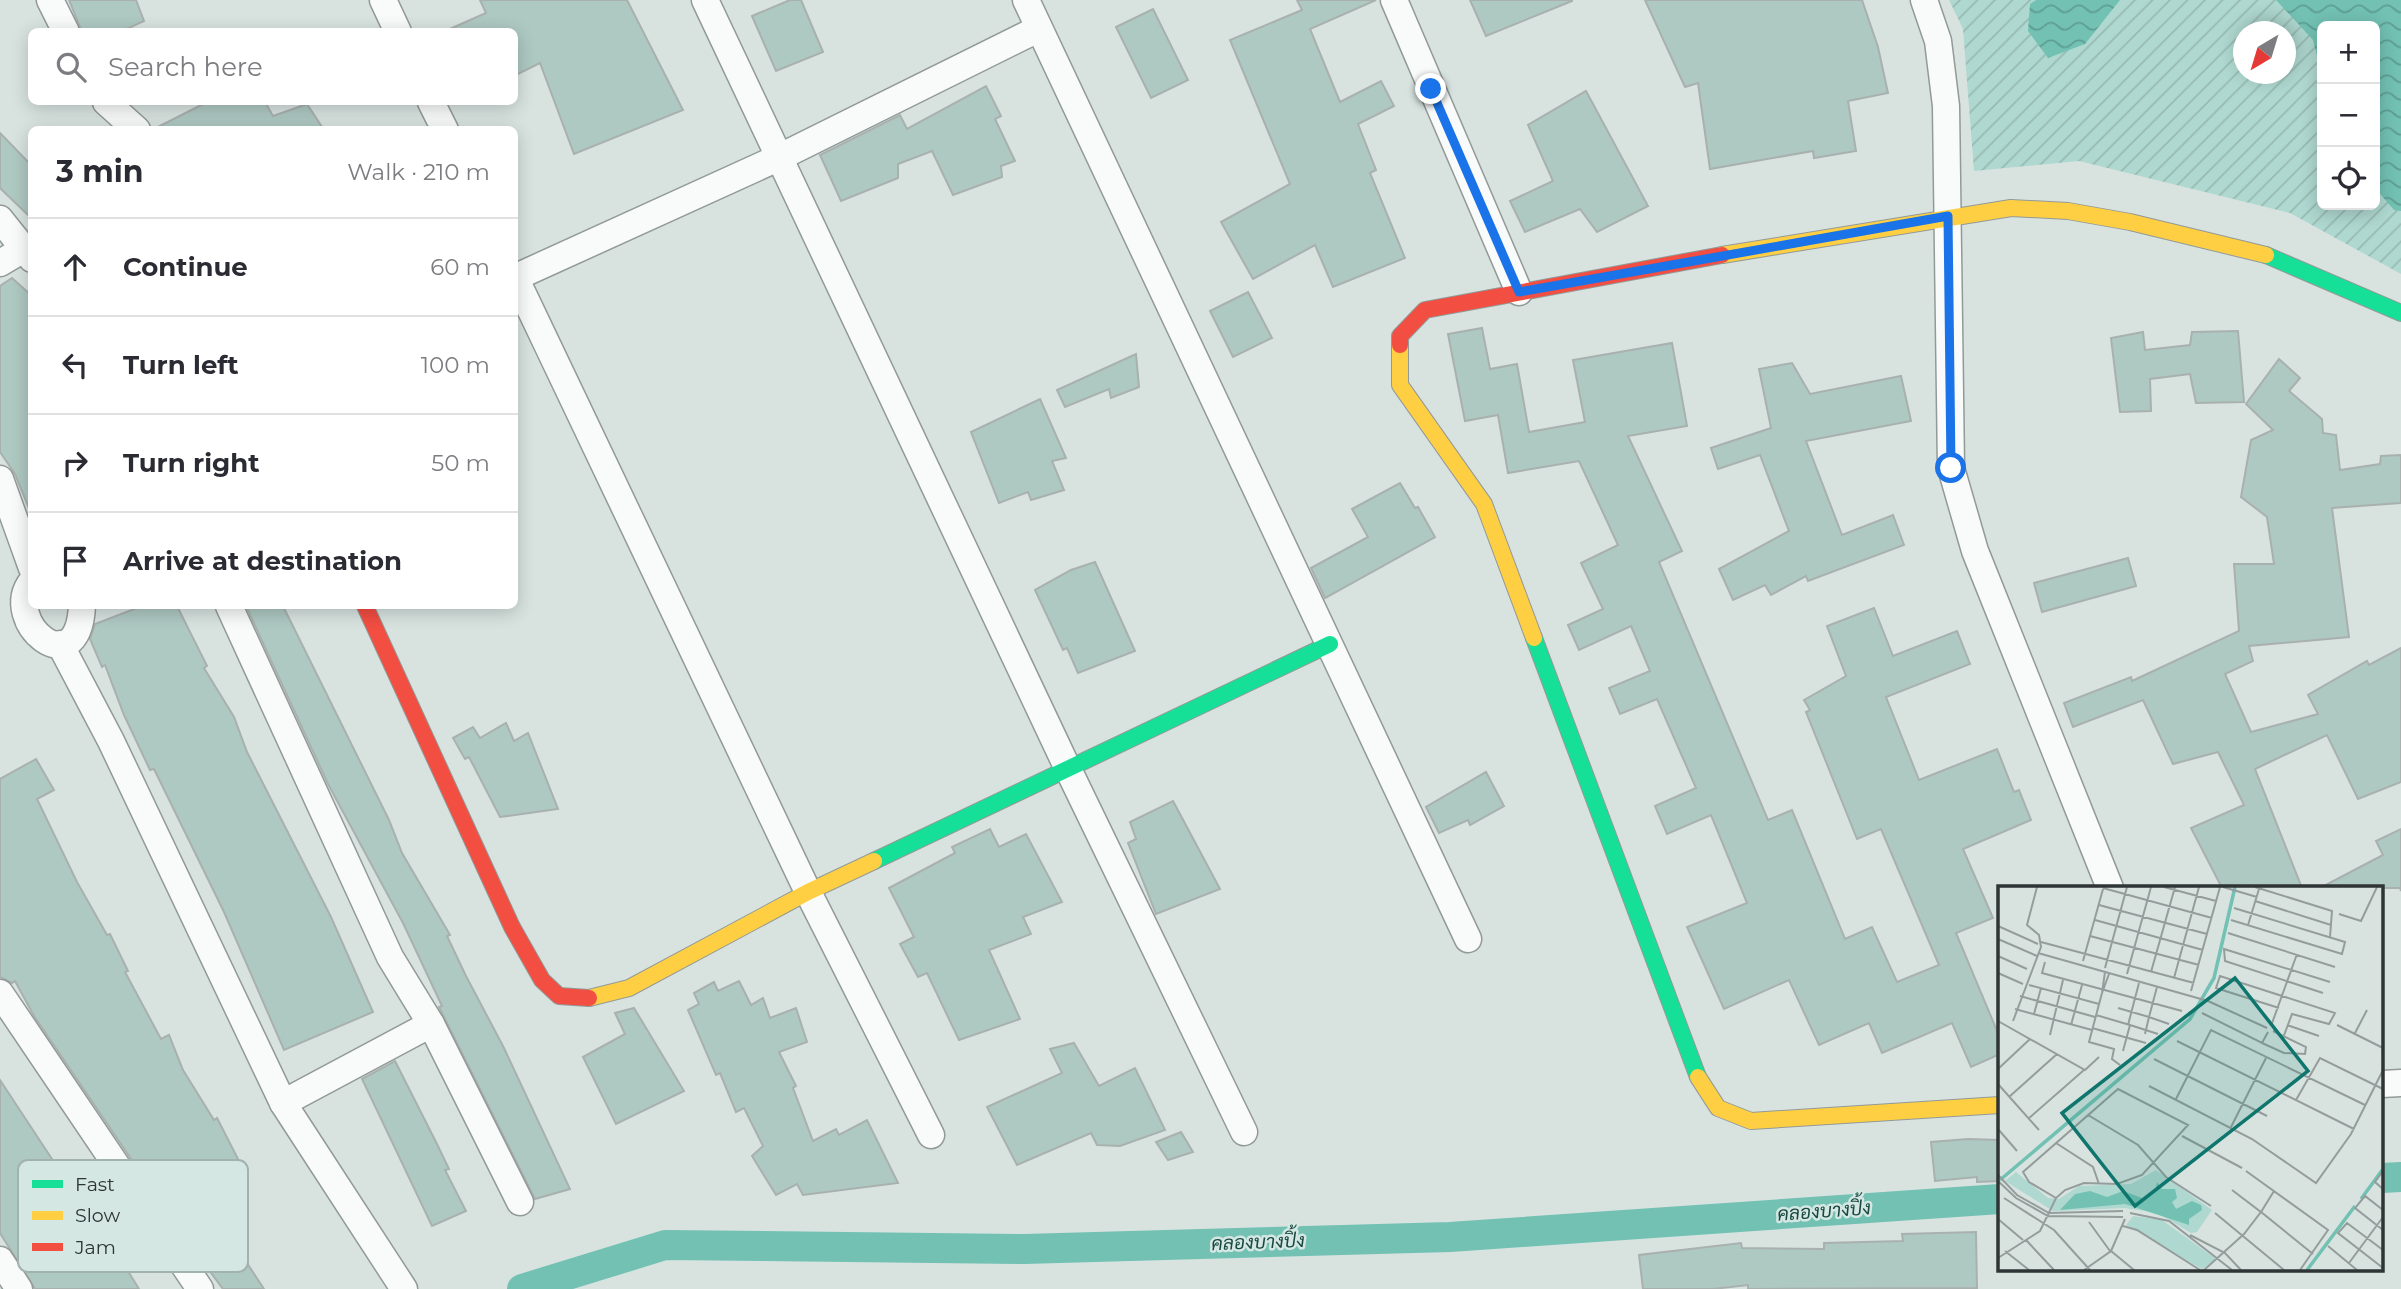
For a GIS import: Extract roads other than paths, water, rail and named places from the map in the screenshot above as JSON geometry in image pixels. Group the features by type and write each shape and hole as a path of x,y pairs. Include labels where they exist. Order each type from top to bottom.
{"street":[{"path":"50,0 64,28"},
{"path":"383,0 396,28"},
{"path":"705,0 1068,769 1244,1132"},
{"path":"1026,0 1468,939"},
{"path":"1394,0 1519,292"},
{"path":"1924,0 1938,41 1946,106 1951,468 1961,508 2109,886"},
{"path":"518,276 778,158 1038,29"},
{"path":"109,105 133,126"},
{"path":"432,105 443,126"},
{"path":"1998,1105 1751,1121 1718,1108 1700,1082 1484,504 1400,385 1400,336 1425,310 1948,216 2011,208 2068,211 2130,222 2266,255 2401,313"},
{"path":"0,219 18,258"},
{"path":"518,283 808,892 930,1135"},
{"path":"0,479 28,557"},
{"path":"28,583 22,587 14,600 13,616 14,633 30,641 45,646 60,644 72,635 80,622 82,609"},
{"path":"230,609 390,957 431,1024 520,1202"},
{"path":"366,609 512,926 542,980 559,996 587,999 629,988 808,892 1330,644"},
{"path":"60,644 111,741 283,1103 396,1279"},
{"path":"0,993 113,1160"},
{"path":"283,1103 431,1024"},
{"path":"0,1260 19,1289"},
{"path":"189,1272 200,1289"}],"water":[{"path":"2036,0 2120,0 2085,44 2048,58 2028,31 2030,4"},
{"path":"2276,0 2401,0 2401,211 2394,210 2380,194 2380,21 2317,21 2317,56 2313,40"}],"waterway":[{"name":"คลองบางปิ้ง","path":"2384,1178 2401,1177"},
{"name":"คลองบางปิ้ง","path":"522,1289 665,1245 1024,1249 1450,1237 1998,1199"}]}
